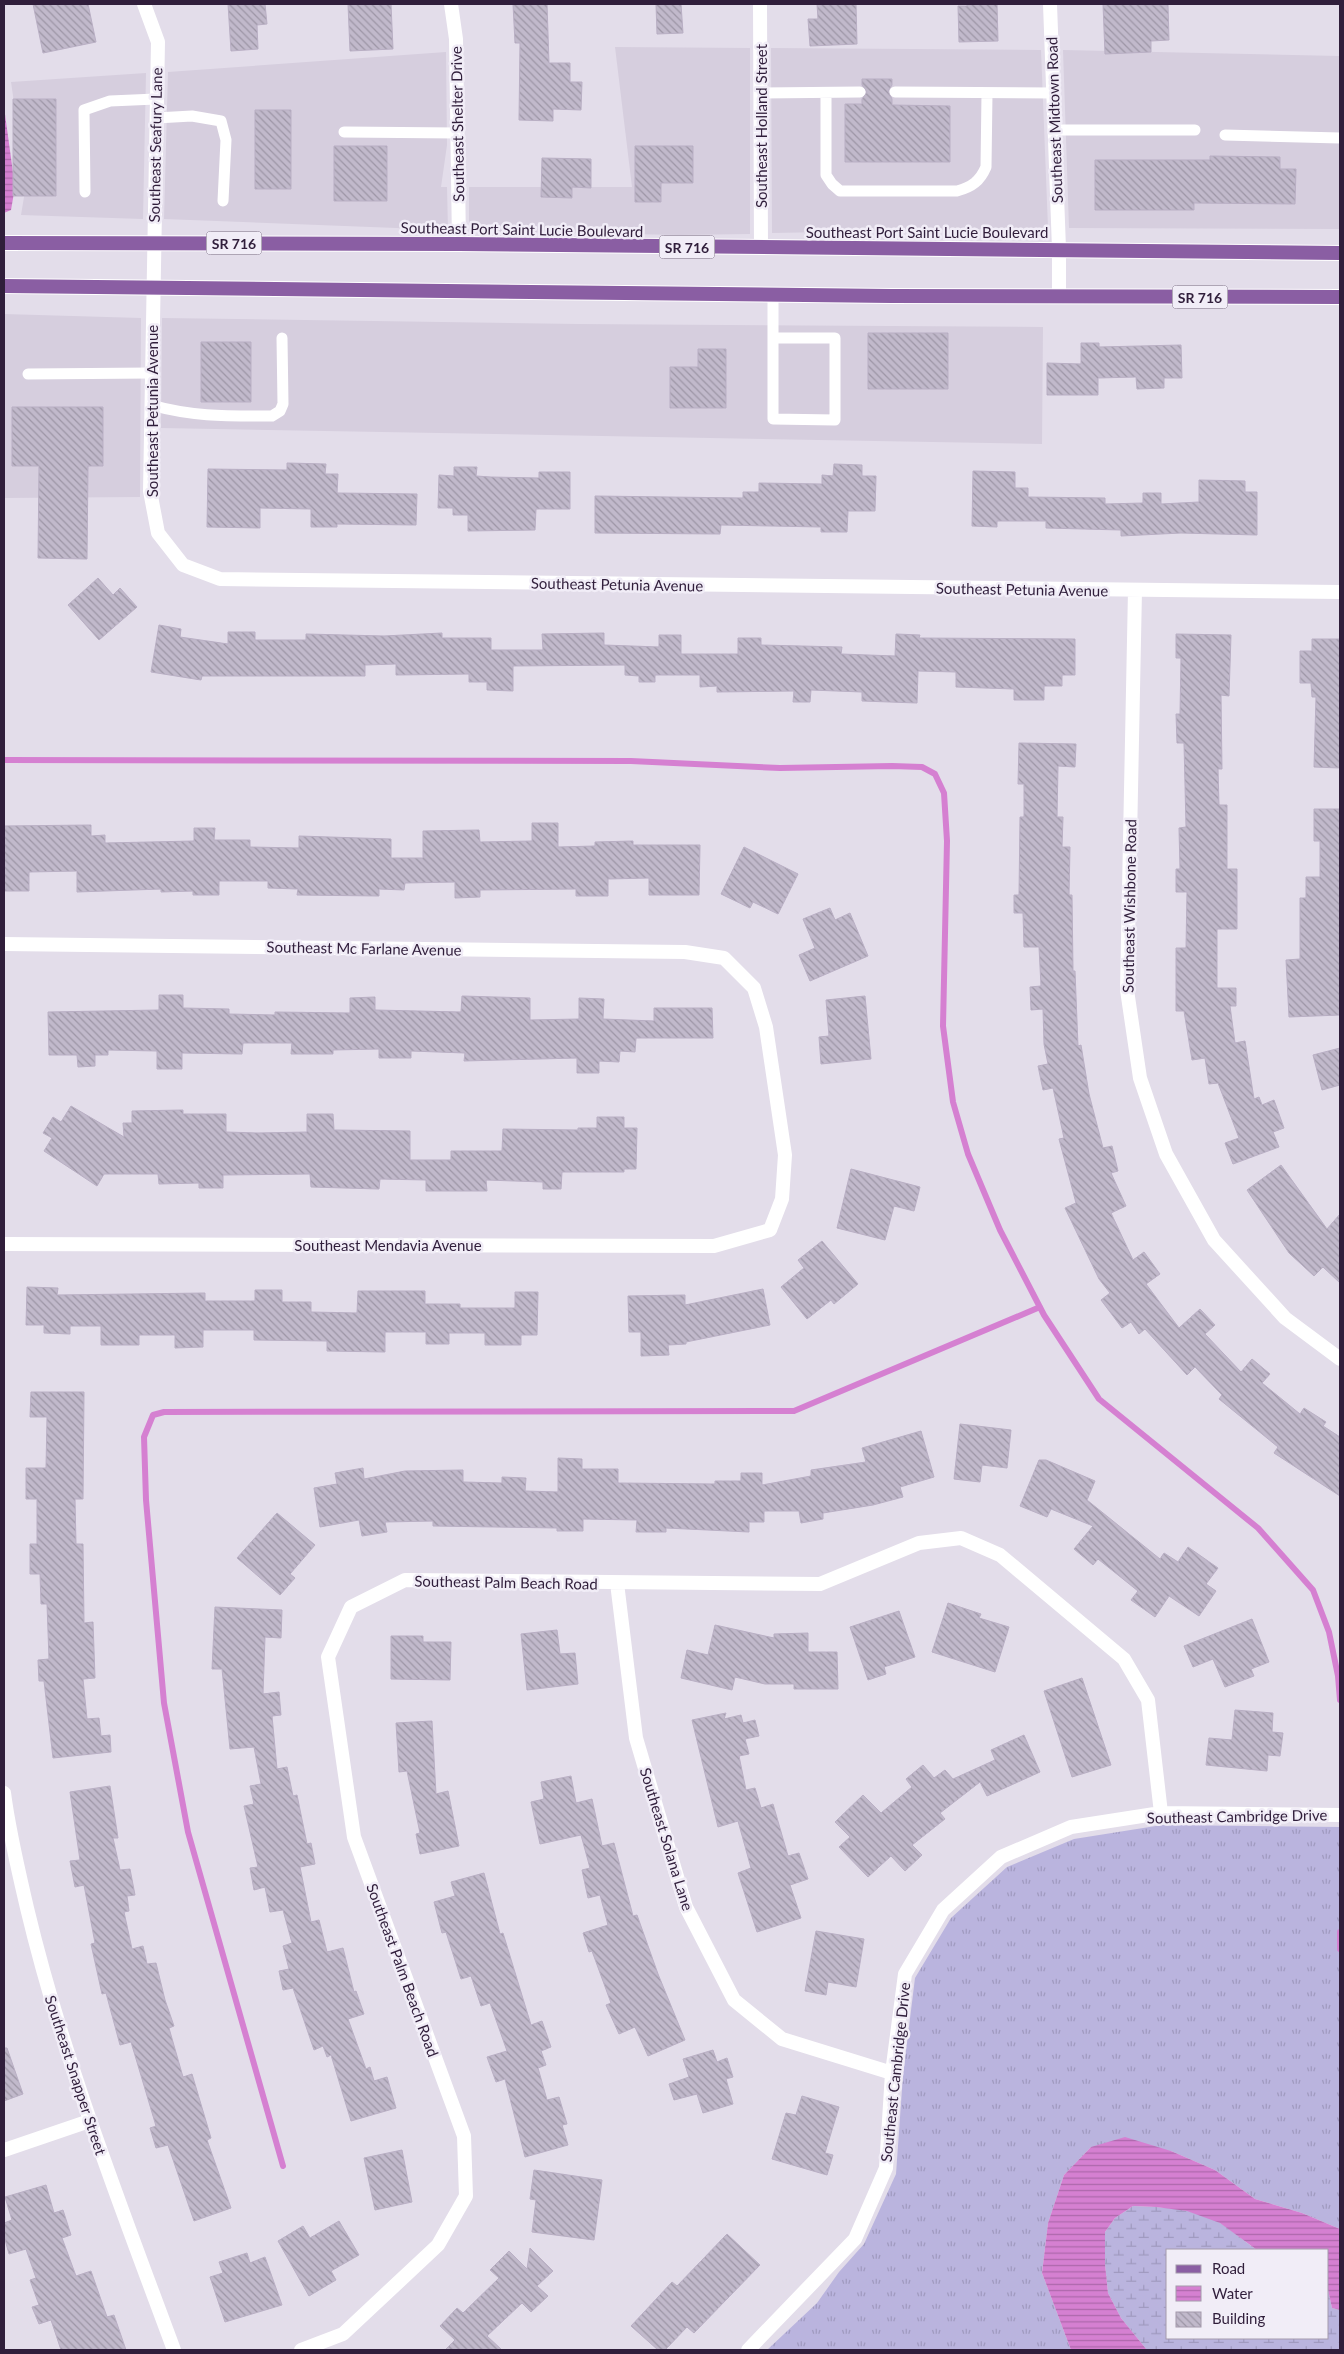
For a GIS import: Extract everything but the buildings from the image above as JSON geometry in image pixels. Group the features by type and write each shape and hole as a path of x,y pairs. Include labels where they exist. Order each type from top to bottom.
{"main road":[{"name":"Southeast Port Saint Lucie Boulevard","path":"4,243 458,244 1340,252"},
{"name":"SR 716","path":"4,286 773,295 1340,297"}],"street":[{"name":"Southeast Seafury Lane","path":"144,4 158,42 152,288"},
{"name":"Southeast Shelter Drive","path":"451,4 456,39 458,244"},
{"name":"Southeast Holland Street","path":"760,4 761,248"},
{"name":"Southeast Midtown Road","path":"1050,4 1059,297"},
{"name":"Southeast Petunia Avenue","path":"152,288 150,491 158,533 182,565 220,579 1340,592"},
{"name":"Southeast Wishbone Road","path":"1135,590 1127,990 1140,1078 1166,1154 1214,1240 1285,1318 1340,1359"},
{"name":"Southeast Mc Farlane Avenue","path":"4,944 685,952 724,958 754,988 766,1027 785,1155 782,1199 770,1230"},
{"name":"Southeast Mendavia Avenue","path":"4,1244 714,1246 770,1230"},
{"name":"Southeast Palm Beach Road","path":"301,2350 343,2334 411,2271 438,2245 466,2196 464,2136 354,1837 328,1657 351,1607 405,1580 820,1584 919,1543 961,1538 1000,1555 1124,1659 1148,1700 1161,1813"},
{"name":"Southeast Solana Lane","path":"617,1583 636,1738 686,1907 734,2000 782,2039 892,2073"},
{"name":"Southeast Snapper Street","path":"4,1793 6,1827 41,1963 89,2121 174,2350"},
{"name":"Southeast Cambridge Drive","path":"748,2350 855,2239 886,2168 892,2073 905,1974 943,1910 1001,1857 1071,1827 1161,1813 1340,1815"},
{"path":"4,2150 89,2121"}],"lane":[{"path":"826,92 826,175 840,191 957,191 972,187 986,167 987,94"},
{"path":"761,93 860,92"},
{"path":"896,92 1053,93"},
{"path":"85,192 84,110 110,101 156,99"},
{"path":"156,118 192,116 221,121 226,140 223,201"},
{"path":"1055,130 1195,130"},
{"path":"344,132 457,133"},
{"path":"1225,135 1340,138"},
{"path":"773,295 773,338 773,419 835,420 836,338 773,338"},
{"path":"151,405 180,413 205,416 272,416 280,411 282,404 282,338"},
{"path":"28,374 151,373"}],"shaded area":[{"path":"615,47 750,48 750,234 680,235 469,231 469,187 632,187"},
{"path":"771,48 1041,50 1048,228 772,233"},
{"path":"1063,50 1339,56 1339,229 1069,228"},
{"path":"446,52 447,145 441,187 447,187 448,230 164,219 168,72"},
{"path":"146,73 143,219 21,215 26,185 11,82"},
{"path":"4,314 141,318 140,497 4,498"},
{"path":"162,318 578,324 1043,327 1042,444 161,428"}],"green space":[{"path":"1162,1825 1340,1827 1340,2229 1302,2213 1255,2199 1215,2170 1171,2151 1091,2147 1064,2175 1048,2223 1042,2273 1071,2350 767,2350 817,2303 839,2272 864,2244 896,2174 903,2075 915,1978 951,1918 1007,1867 1074,1839"},
{"path":"1133,2206 1179,2209 1202,2215 1222,2224 1256,2249 1166,2249 1166,2339 1329,2339 1329,2294 1332,2308 1340,2310 1340,2350 1147,2350 1121,2318 1108,2293 1105,2264 1105,2232 1115,2218"}],"water":[{"path":"4,107 15,187 11,210 4,213"},
{"path":"1125,2137 1171,2151 1215,2170 1255,2199 1302,2213 1340,2229 1340,2310 1332,2308 1329,2294 1329,2249 1256,2249 1220,2223 1187,2211 1133,2206 1115,2218 1105,2232 1105,2264 1108,2293 1121,2318 1147,2350 1071,2350 1042,2273 1048,2223 1064,2175 1091,2147"}],"waterway":[{"path":"4,760 631,761 780,768 922,767 935,774 944,793 947,841 943,1026 953,1102 968,1154 1000,1230 1044,1315 1099,1399 1258,1528 1313,1590 1329,1632 1338,1676 1340,1700"},
{"path":"283,2166 188,1832 164,1703 146,1500 144,1437 153,1415 164,1412 794,1411 1040,1307"},
{"path":"1340,1932 1340,1949"}]}
